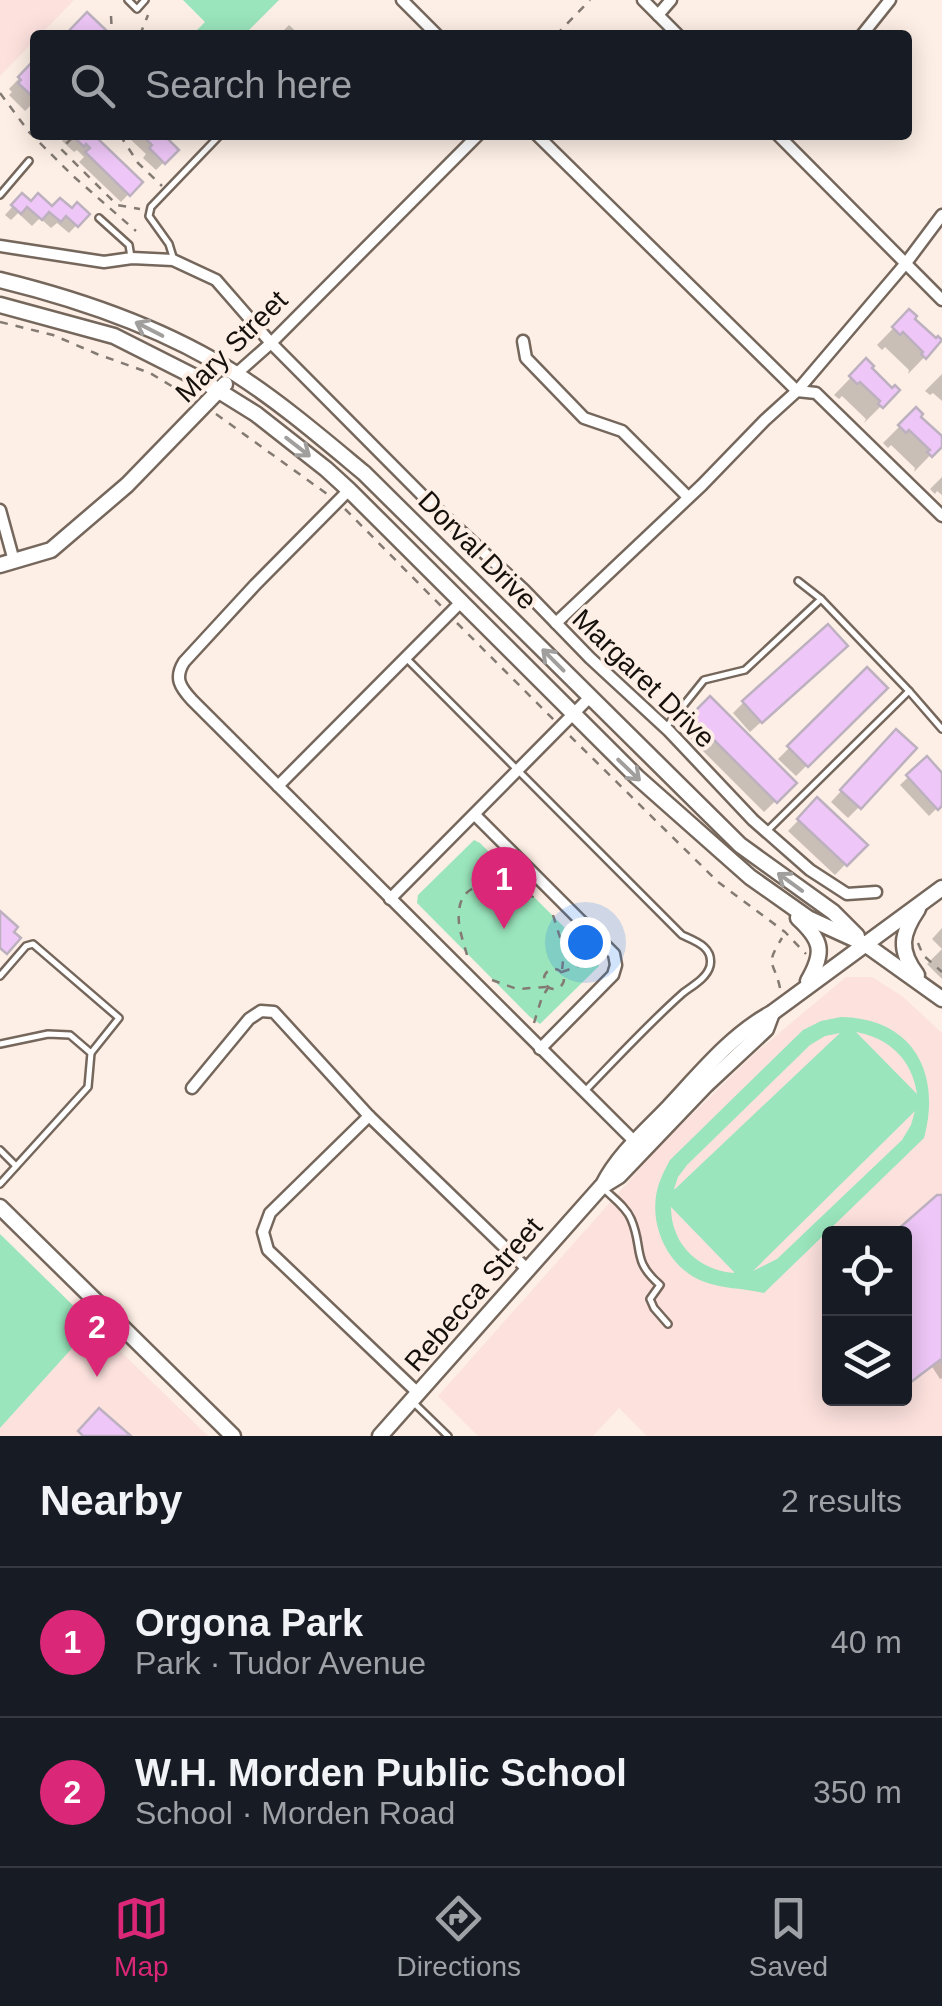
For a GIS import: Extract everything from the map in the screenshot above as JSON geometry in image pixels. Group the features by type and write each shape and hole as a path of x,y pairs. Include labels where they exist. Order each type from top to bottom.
{"main road":[{"name":"Dorval Drive","path":"0,280 82,302 133,321 236,374 317,434 364,473 740,845 833,912 865,944"},
{"name":"Dorval Drive","path":"0,305 114,336 220,389 349,490 636,777 750,877 808,918 865,944 942,999"},
{"name":"Mary Street","path":"7,563 51,550 127,485 236,374"},
{"name":"Rebecca Street","path":"380,1436 602,1186 610,1170 731,1042 942,888"},
{"path":"926,899 906,930 903,942 910,966 927,987"},
{"path":"780,900 810,929 820,949 811,977 799,993"},
{"name":"Rebecca Street","path":"602,1186 619,1176 706,1085 766,1030 772,1013"},
{"path":"0,1207 233,1436"}],"street":[{"path":"402,0 432,30"},
{"path":"643,0 673,30"},
{"path":"658,16 671,0"},
{"path":"866,30 890,0"},
{"name":"Mary Street","path":"236,374 473,140"},
{"path":"543,140 796,391 816,394 942,516"},
{"path":"784,140 942,300"},
{"path":"556,623 796,391 906,264 942,215"},
{"name":"Margaret Drive","path":"0,246 104,262 132,258 172,260 216,280 270,343 767,831 810,870 847,894 876,892"},
{"path":"522,341 526,358 584,418 622,431 688,497"},
{"path":"349,490 187,658 178,672 179,684 635,1142"},
{"path":"0,510 7,563"},
{"path":"278,786 462,602"},
{"path":"390,899 590,697"},
{"path":"475,814 614,954 613,974 540,1048"},
{"path":"192,1088 248,1019 261,1011 274,1012 369,1116 527,1269"},
{"path":"369,1116 270,1213 262,1232 268,1250 415,1397"}],"lane":[{"path":"128,0 136,9 145,0"},
{"path":"172,260 174,254 169,244 149,216 151,207 215,140"},
{"path":"0,194 29,161"},
{"path":"99,218 129,244 132,258"},
{"path":"798,581 821,599 942,729"},
{"path":"665,728 704,680 745,670 821,599"},
{"path":"406,658 682,935 702,944 710,957 711,964 704,976 584,1092"},
{"path":"767,831 909,691"},
{"path":"0,976 26,946 34,944 119,1018 91,1054 88,1087 0,1184"},
{"path":"0,1044 48,1034 70,1035 91,1054"},
{"path":"0,1150 16,1166"},
{"path":"602,1186 621,1204 632,1222 640,1263 660,1286 650,1298 668,1324"},
{"path":"415,1397 448,1436"}],"path":[{"path":"561,30 590,0"},
{"path":"142,30 148,15"},
{"path":"112,16 112,30"},
{"path":"0,93 29,132"},
{"path":"37,140 136,231"},
{"path":"70,140 62,149 117,204 142,209"},
{"path":"123,140 138,163 166,190"},
{"path":"0,322 54,335 150,373 204,406 328,495"},
{"path":"347,511 442,606"},
{"path":"457,622 554,720"},
{"path":"569,735 718,882 785,932 806,954 818,943"},
{"path":"466,955 459,910 464,897 475,887 502,884 537,899"},
{"path":"492,980 517,989 554,989 562,984 564,950 553,915"},
{"path":"780,988 770,964 782,938"},
{"path":"911,943 919,942 922,955 942,972"},
{"path":"534,1023 548,986 547,973 597,959 605,964"}],"shaded area":[{"path":"0,0 74,0 45,30 30,30 30,45 0,76"},
{"path":"846,977 872,977 902,996 942,1033 942,1436 647,1436 619,1408 593,1436 478,1436 438,1396 662,1144 753,1055"},
{"path":"93,1325 208,1436 0,1436 0,1428"}],"green space":[{"path":"183,0 279,0 249,30 197,30 205,22"},
{"path":"474,840 599,966 540,1024 417,903 418,895"},
{"path":"841,1017 866,1020 903,1038 916,1053 929,1091 924,1138 833,1226 822,1226 822,1237 764,1293 702,1281 672,1257 660,1234 655,1209 663,1173 670,1160 803,1030","holes":["856,1032 879,1039 897,1052 910,1070 917,1094","840,1033 674,1189 687,1165 810,1045","915,1111 902,1140 777,1259 753,1271","671,1207 734,1273 709,1267 689,1253 676,1232"]},
{"path":"0,1234 93,1325 0,1428"}],"building":[{"path":"87,12 106,30 70,30"},
{"path":"30,64 30,94 18,83 18,77"},
{"path":"77,140 99,140 143,182 130,196 85,152 90,148 86,144 84,147"},
{"path":"147,140 169,140 179,150 165,164 149,148 152,145"},
{"path":"22,193 31,201 38,193 52,206 60,198 72,208 77,202 90,214 78,227 66,216 61,222 49,212 42,220 27,207 21,214 11,205"},
{"path":"909,309 917,316 915,319 942,340 926,359 903,332 900,335 892,327"},
{"path":"866,358 892,388 895,385 900,390 883,408 860,382 857,384 849,376"},
{"path":"916,407 942,436 942,447 932,457 927,452 930,450 909,430 906,433 898,425"},
{"path":"828,624 848,646 762,723 742,701"},
{"path":"867,667 888,688 808,767 787,746"},
{"path":"710,696 797,783 777,803 690,716"},
{"path":"896,729 917,748 861,809 840,790"},
{"path":"927,756 942,773 942,806 938,810 906,775"},
{"path":"817,797 868,845 847,866 797,819"},
{"path":"0,911 18,927 14,932 21,938 7,954 0,948"},
{"path":"937,1195 942,1195 942,1363 940,1360 912,1381 912,1226 902,1226"},
{"path":"99,1408 131,1436 83,1436 78,1431"}],"place":[{"name":"Orgona Park","path":"504,929"},
{"name":"W.H. Morden Public School","path":"97,1377"}]}
